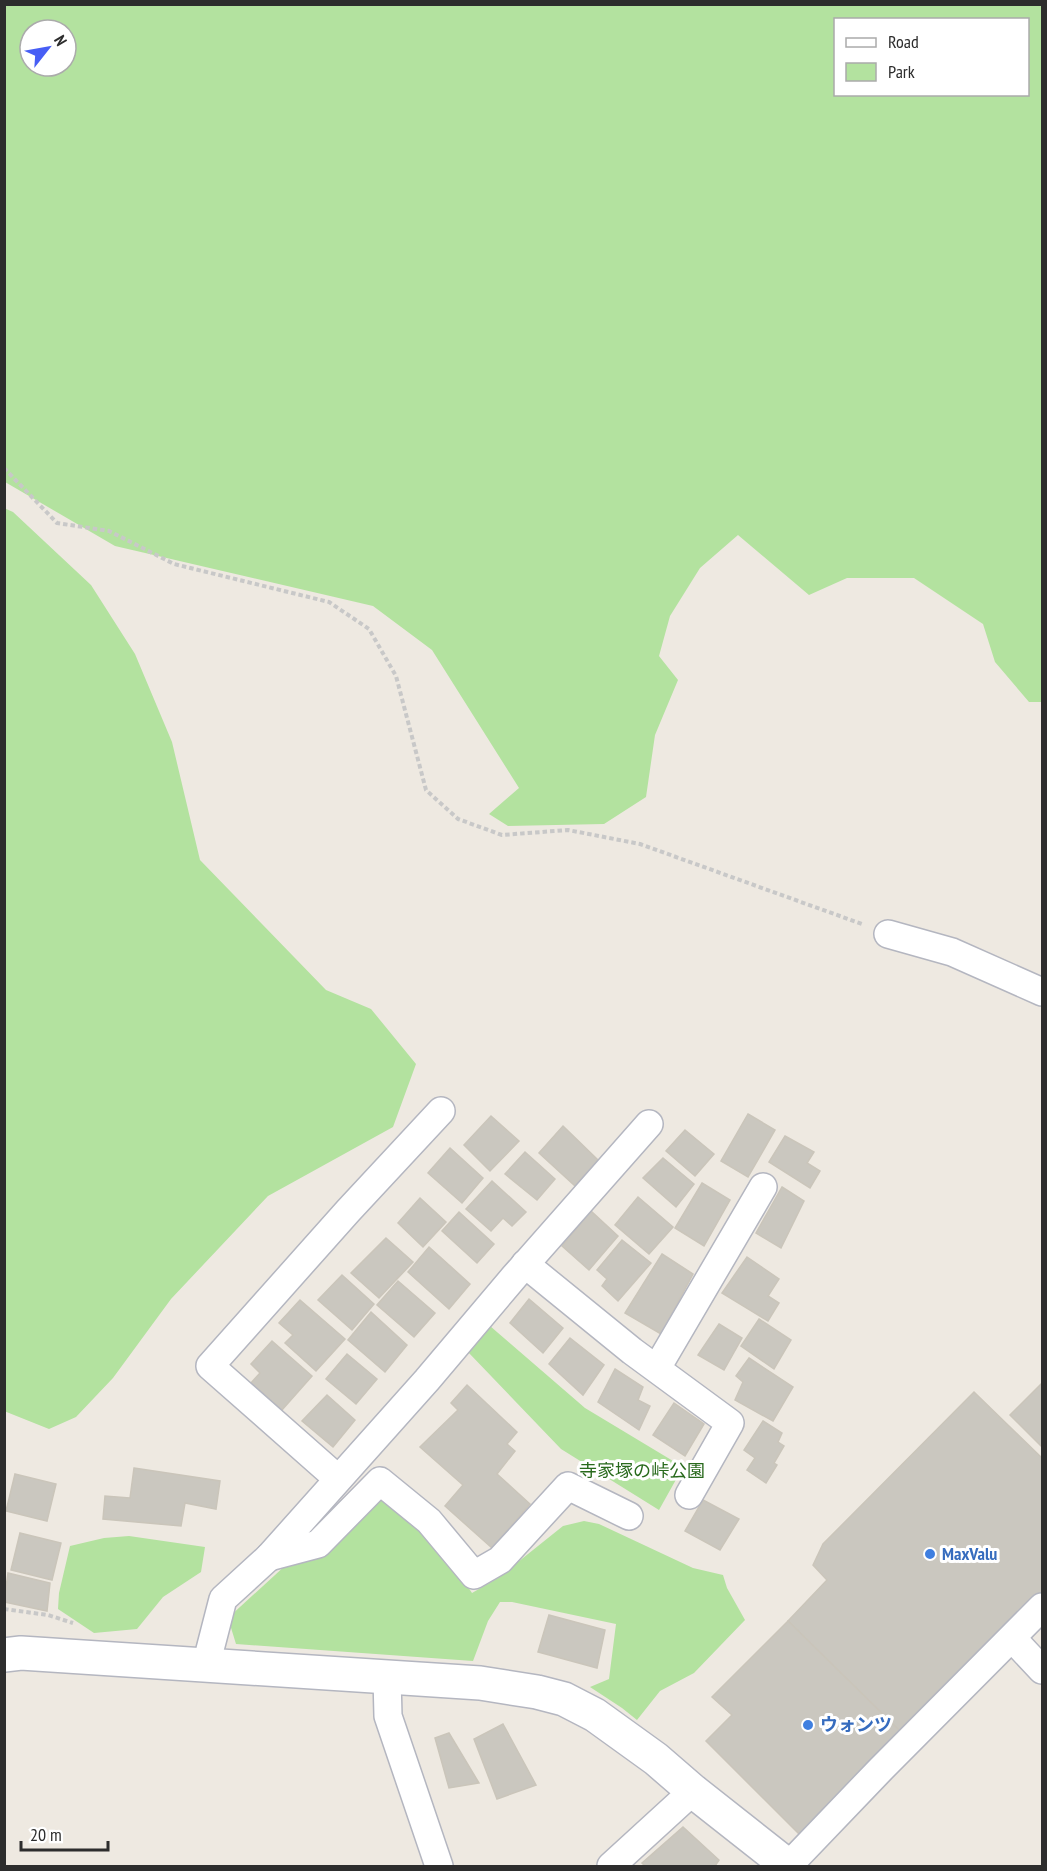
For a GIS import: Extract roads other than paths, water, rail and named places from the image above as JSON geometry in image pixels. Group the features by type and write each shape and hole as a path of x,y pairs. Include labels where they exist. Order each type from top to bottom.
{"street":[{"path":"888,934 952,952 1042,992"},
{"path":"337,1478 210,1366 340,1219 441,1111"},
{"path":"206,1665 223,1599 269,1557 337,1478 427,1380 525,1264 649,1124"},
{"path":"657,1368 763,1187"},
{"path":"525,1264 633,1351 730,1423 689,1496"},
{"path":"269,1557 318,1544 380,1481 429,1521 474,1575 500,1560 568,1486 629,1516"},
{"path":"4,1655 21,1653 480,1683 537,1692 564,1699 595,1715 656,1758 693,1791 788,1866 1042,1607"},
{"path":"1012,1638 1042,1670"},
{"path":"387,1678 388,1716 439,1866"},
{"path":"611,1866 693,1791"}],"place":[{"name":"MaxValu","path":"930,1554"},
{"name":"ウォンツ","path":"808,1725"}],"park label":[{"name":"寺家塚の峠公園","path":"642,1471"}]}
